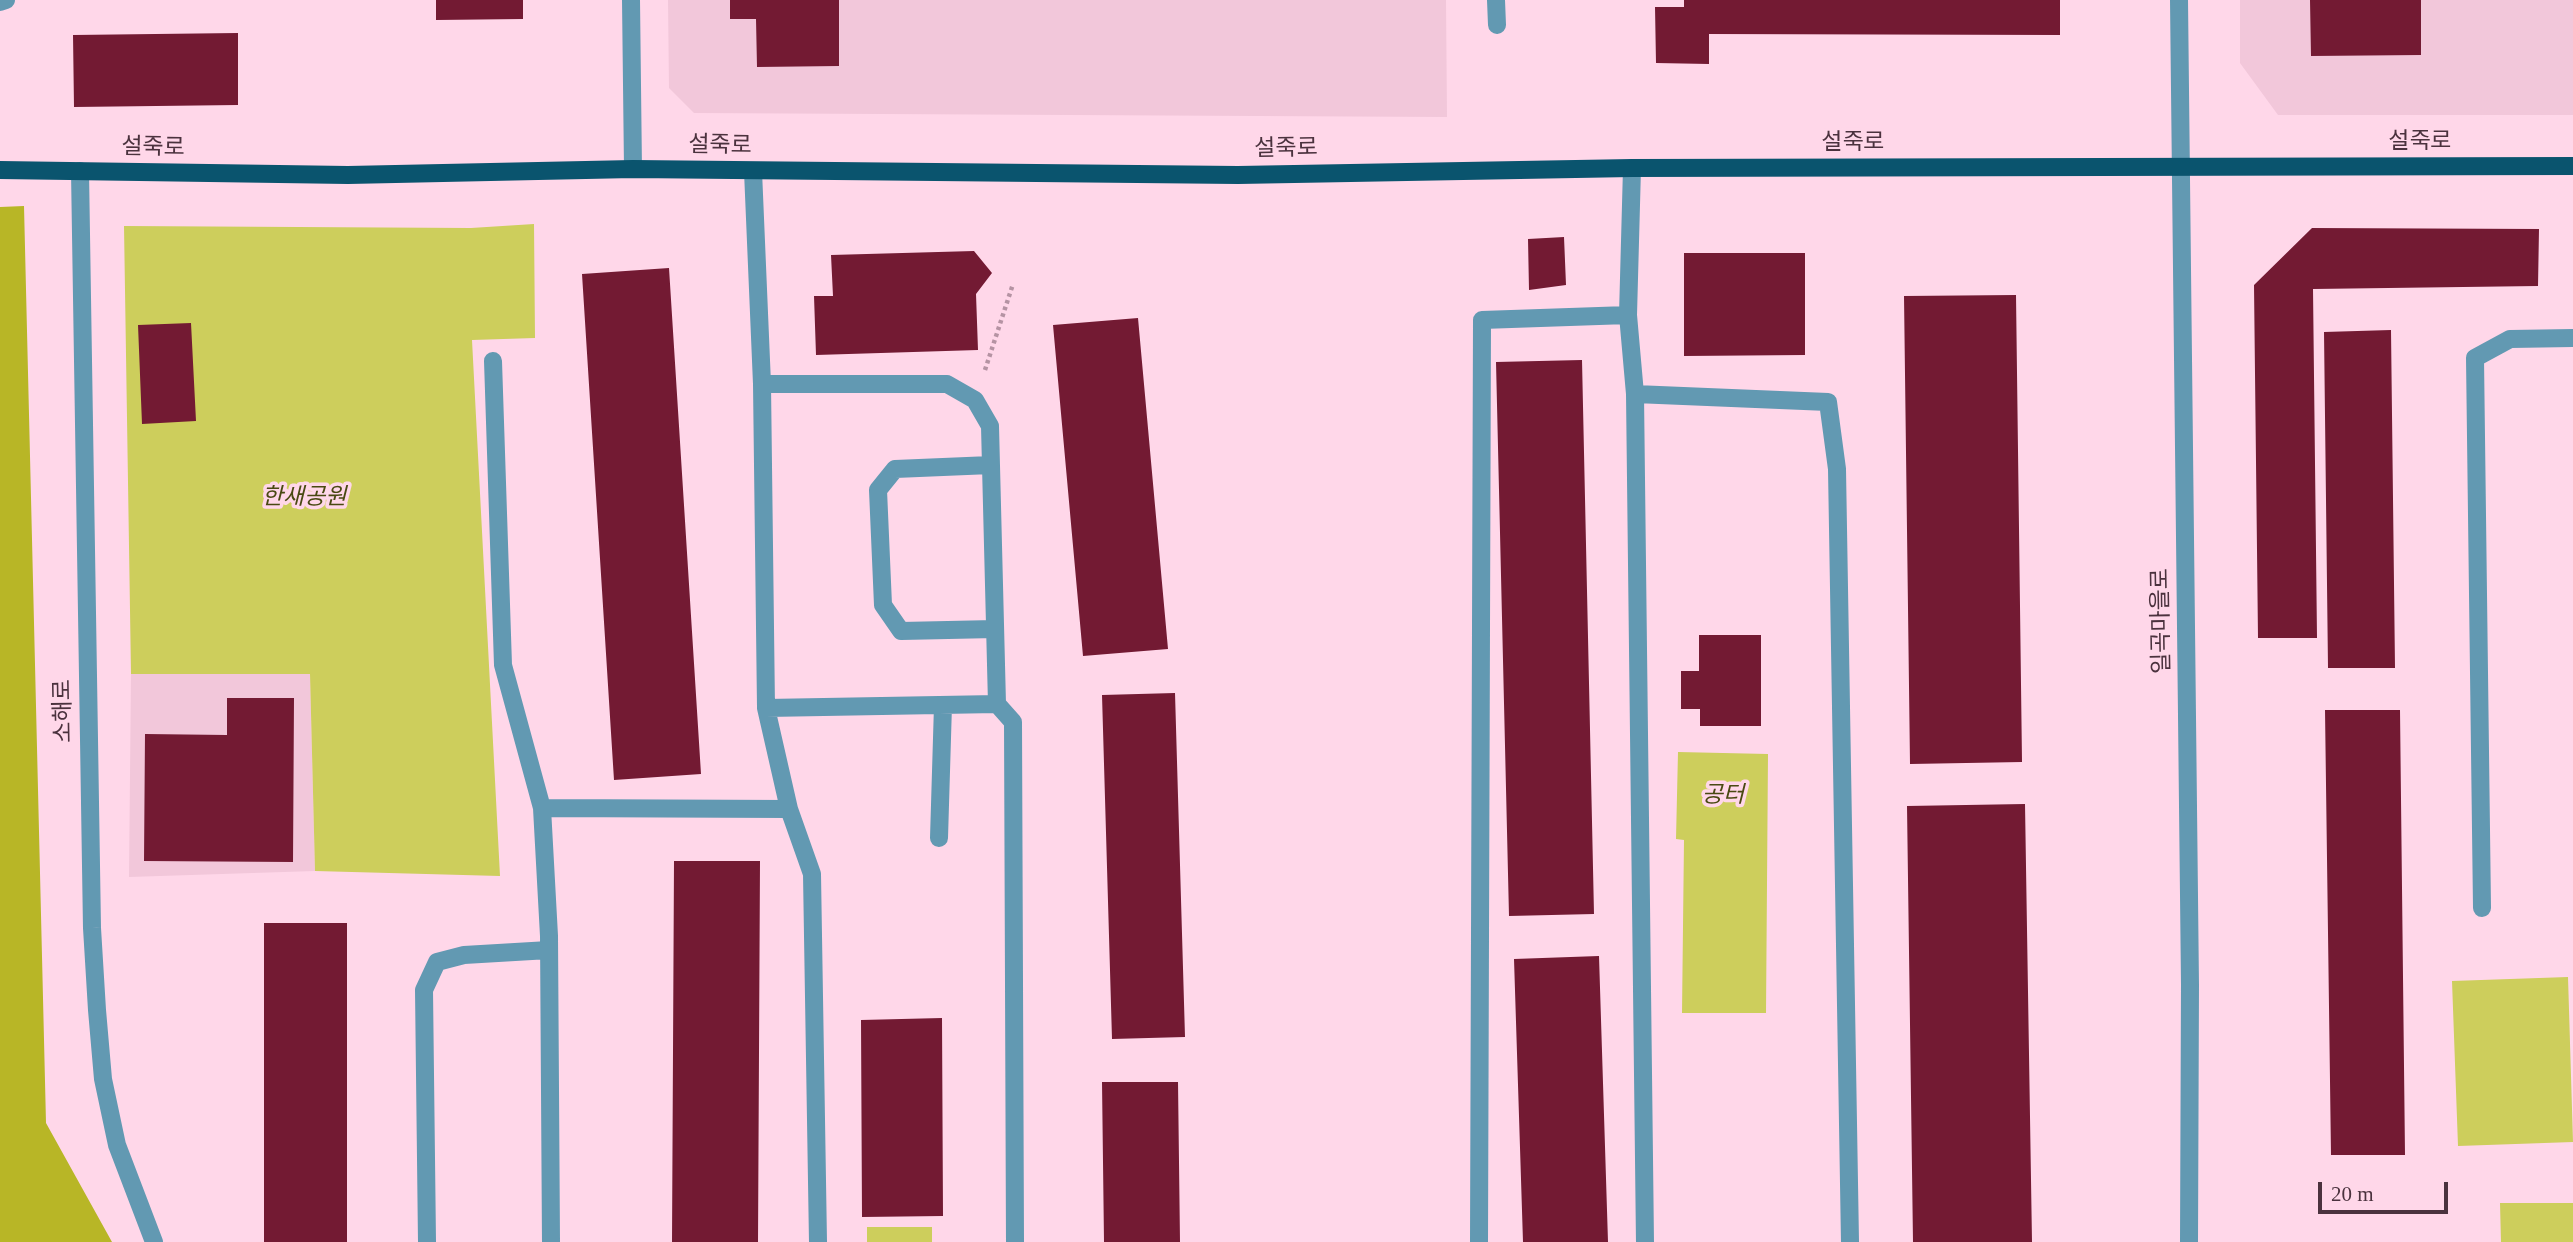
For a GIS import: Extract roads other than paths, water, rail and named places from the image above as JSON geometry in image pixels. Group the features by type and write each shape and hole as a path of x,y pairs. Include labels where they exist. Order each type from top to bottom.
{"main road":[{"name":"설죽로","path":"0,170 348,175 633,169 1238,175 1632,168 2573,166"}],"street":[{"path":"0,2 6,0"},
{"path":"631,0 633,169"},
{"path":"1496,0 1497,26"},
{"name":"일곡마을로","path":"2179,0 2190,956 2189,1242"},
{"path":"1632,168 1628,315 1636,394 1645,1242"},
{"name":"소해로","path":"80,171 92,928 97,1010 103,1079 117,1145 154,1242"},
{"path":"753,171 762,384 766,708 789,809 812,874 818,1242"},
{"path":"1479,1242 1482,320 1628,315"},
{"path":"2482,908 2475,358 2510,340 2573,338"},
{"path":"493,360 503,665 542,808 548,950 551,1242"},
{"path":"762,384 947,384 975,401 989,426 997,704 1013,722 1015,1242"},
{"path":"1636,394 1828,402 1838,469 1850,1242"},
{"path":"991,465 895,469 878,489 883,605 901,631 995,629"},
{"path":"766,708 997,704"},
{"path":"939,838 943,705"},
{"path":"542,808 789,809"},
{"path":"427,1242 424,990 437,962 464,955 548,950"}],"park label":[{"name":"한새공원","path":"304,498"},
{"name":"공터","path":"1723,796"}]}
